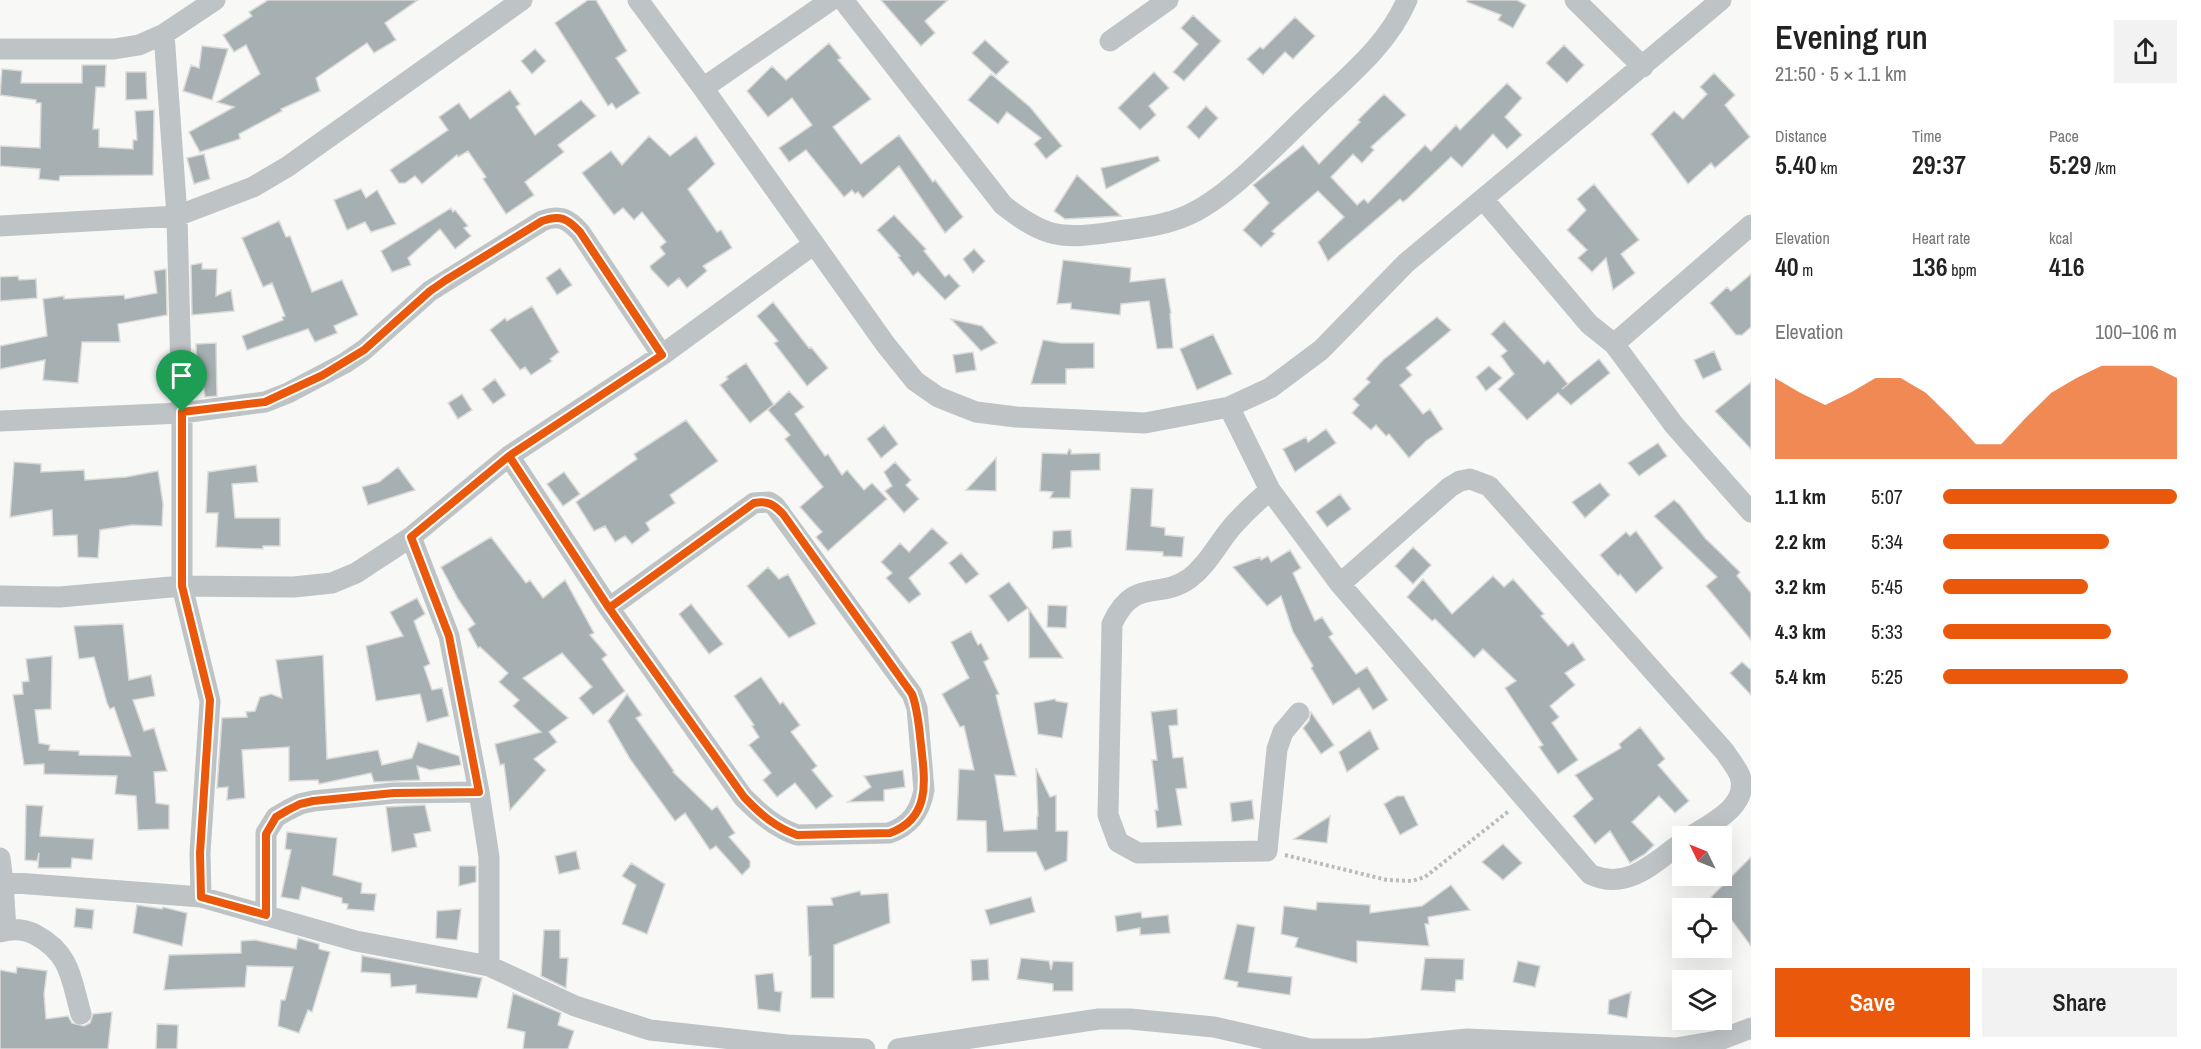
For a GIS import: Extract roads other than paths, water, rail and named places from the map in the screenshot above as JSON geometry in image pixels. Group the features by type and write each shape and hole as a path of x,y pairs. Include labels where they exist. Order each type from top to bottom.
{"street":[{"path":"0,49 114,50 139,45 164,34 215,0"},
{"path":"0,226 177,216 253,187 287,167 522,0"},
{"path":"638,0 886,345 915,381 938,397 976,412 1016,417 1145,423 1229,407 1270,388 1321,350 1406,263 1721,0"},
{"path":"703,88 831,0"},
{"path":"843,0 1003,205 1036,228 1052,234 1085,236 1159,225 1188,215 1213,200 1255,164 1376,50 1407,0"},
{"path":"1110,41 1168,0"},
{"path":"1575,0 1642,67"},
{"path":"164,34 177,216 182,412 182,586 210,700 200,853 201,897"},
{"path":"1483,199 1588,324 1614,344 1674,425 1751,512"},
{"path":"0,421 182,412 265,402 323,375 364,350 430,291 552,217 565,218 580,232 662,355"},
{"path":"1614,344 1748,233"},
{"path":"0,596 60,597 182,586 294,587 332,583 356,573 411,537 509,456 662,355 814,244"},
{"path":"1229,407 1270,489 1340,584 1590,874 1602,879 1622,880 1633,876 1672,849"},
{"path":"509,456 609,608 744,797 770,822 797,835 890,833 902,829 913,818 921,803 924,790 917,708 912,694 775,506 769,502 754,503 609,608"},
{"path":"1340,584 1450,487 1460,481 1470,479 1489,486 1679,699 1734,765 1740,777 1742,790 1738,800 1727,812 1706,826"},
{"path":"1270,489 1230,530 1208,561 1188,580 1125,601 1112,624 1108,815 1118,842 1138,853 1267,851 1277,750 1283,732 1299,713"},
{"path":"411,537 449,636 479,792 489,857 489,966"},
{"path":"266,915 266,834 276,817 288,810 313,801 394,793 479,792"},
{"path":"81,1014 66,963 56,948 26,930 3,931 1,868 201,897 356,941 489,966 575,1006 650,1030 787,1045 865,1049"},
{"path":"898,1049 1099,1019 1130,1019 1214,1027 1311,1049 1399,1047 1467,1039 1610,1048 1676,1048 1717,1041 1751,1028"}]}
